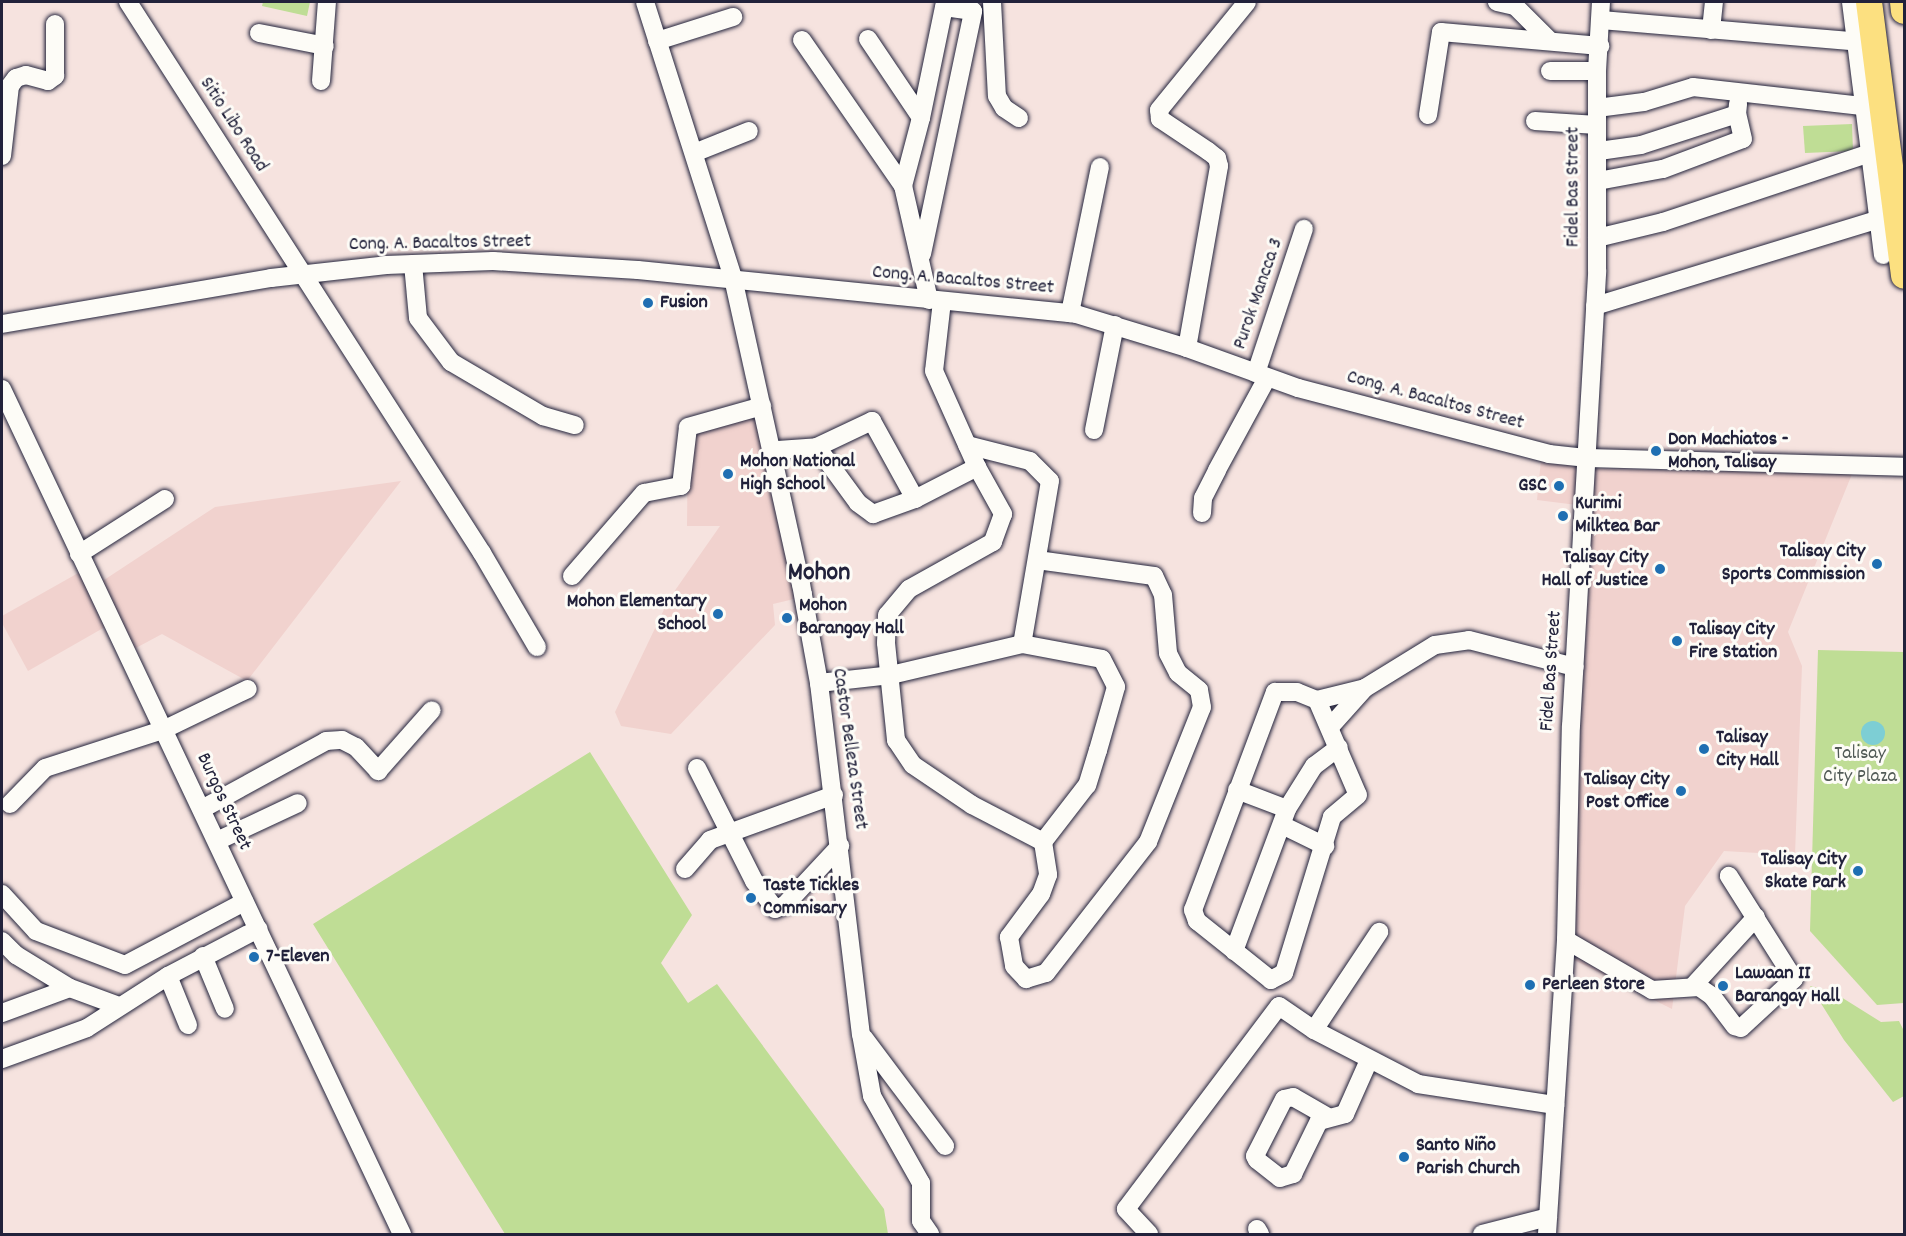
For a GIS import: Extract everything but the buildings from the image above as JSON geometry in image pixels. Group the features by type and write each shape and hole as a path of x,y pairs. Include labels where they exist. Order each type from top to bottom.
{"highway":[{"path":"1903,2 1905,11"},
{"path":"1861,7 1905,276"}],"street":[{"name":"Sitio Libo Road","path":"128,2 482,553 537,647"},
{"path":"321,81 327,2"},
{"name":"Castor Belleza Street","path":"645,2 733,278 762,406 819,683 861,1034 872,1096 921,1184 921,1221 930,1234"},
{"path":"1187,348 1219,166 1217,158 1160,119 1159,110 1247,2"},
{"path":"1497,2 1515,6 1550,41"},
{"name":"Fidel Bas Street","path":"1548,1226 1566,940 1575,667 1589,458 1597,238 1599,151 1597,71 1601,2"},
{"path":"1711,30 1714,2"},
{"path":"903,186 921,118 944,4 973,11 992,8 997,96 1004,108 1019,118"},
{"path":"1861,7 1853,41 1883,255"},
{"path":"921,258 973,11"},
{"path":"657,41 732,17"},
{"path":"1601,20 1853,41"},
{"path":"2,156 10,86 16,78 26,75 48,81 55,76 55,24"},
{"path":"1428,115 1441,32 1600,46"},
{"path":"259,33 325,46"},
{"path":"868,39 921,118"},
{"path":"802,40 903,186 921,258 935,301 934,371 976,467 1003,514 993,542 909,590 887,615 886,644 896,740 913,765 972,805 1043,842"},
{"path":"1550,71 1597,71"},
{"path":"1535,121 1597,117 1693,87 1740,90 1862,106"},
{"path":"1598,181 1663,169 1743,139 1737,114 1740,90"},
{"path":"1599,151 1641,145 1737,114"},
{"path":"694,153 749,131"},
{"path":"1597,238 1663,222 1868,154"},
{"path":"1070,313 1100,167"},
{"path":"1595,306 1877,220"},
{"name":"Purok Mancca 3","path":"1202,513 1203,498 1262,375 1304,229"},
{"name":"Cong. A. Bacaltos Street","path":"2,324 301,273 412,264 493,261 733,278 935,301 1070,313 1187,348 1262,375 1482,438 1549,454 1589,458 1905,467"},
{"path":"412,264 418,318 451,362 543,416 575,425"},
{"path":"1094,430 1115,325"},
{"name":"Burgos Street","path":"2,389 402,1234"},
{"path":"572,576 644,493 681,486 688,427 762,406"},
{"path":"778,450 817,447 872,421 915,499"},
{"path":"966,445 1030,461 1050,481 1022,644"},
{"path":"817,447 867,511 880,513 915,499 976,467"},
{"path":"79,554 165,499"},
{"path":"819,683 891,675 1022,644 1102,659 1116,687 1087,785 1043,842 1048,875 1041,894 1009,937 1014,966 1026,979 1046,973 1148,842 1202,707 1199,690 1178,673 1168,653 1163,595 1154,576 1037,560"},
{"path":"1330,727 1365,688 1435,645 1462,640 1575,667"},
{"path":"1317,700 1358,795 1332,817 1325,846 1283,975 1268,979 1197,921 1193,910 1275,692 1297,692 1317,700 1365,688"},
{"path":"10,804 45,768 163,729 248,689"},
{"path":"202,809 326,741 342,740 356,747 378,771 432,710"},
{"path":"1234,951 1286,817 1314,766 1338,747"},
{"path":"696,768 754,881 769,904 777,910 840,846"},
{"path":"1237,790 1286,817 1325,846"},
{"path":"685,869 710,840 834,795"},
{"path":"217,841 298,803"},
{"path":"1566,940 1652,990 1694,985 1712,996 1735,1026 1741,1028 1794,979 1770,955 1756,917 1730,876"},
{"path":"2,894 36,931 125,965 244,902"},
{"path":"1694,985 1756,917"},
{"path":"2,1059 87,1028 168,976 258,929"},
{"path":"1314,1030 1379,932"},
{"path":"2,941 16,955 70,988 119,1006"},
{"path":"203,956 225,1009"},
{"path":"168,976 188,1025"},
{"path":"2,1012 70,988"},
{"path":"1149,1234 1126,1209 1279,1006 1314,1030 1418,1084 1555,1105"},
{"path":"861,1034 945,1146"},
{"path":"1328,1118 1315,1127 1293,1174 1287,1178 1280,1178 1257,1160 1255,1156 1284,1099 1293,1097 1328,1118 1336,1119 1345,1114 1369,1060"},
{"path":"1482,1234 1548,1226"}],"shaded area":[{"name":"Mohon Elementary School","path":"758,414 798,598 773,604 775,625 671,734 621,726 615,712 669,599 720,526 687,526 688,433"},
{"path":"1541,460 1581,464 1577,505 1537,500"},
{"path":"1595,469 1852,474 1788,632 1802,666 1795,855 1724,851 1685,906 1672,1009 1568,957"},
{"path":"401,481 247,681 162,634 134,649 101,582 215,507"},
{"path":"80,572 105,627 28,671 2,623 2,616"}],"green space":[{"path":"263,2 310,2 307,16 262,6"},
{"path":"1852,124 1853,151 1805,153 1803,126"},
{"name":"Talisay City Plaza","path":"1818,650 1904,652 1904,1003 1877,1005 1810,931"},
{"path":"590,752 692,915 661,963 688,1003 717,984 884,1209 888,1234 505,1234 313,924"},
{"path":"1810,986 1833,992 1881,1022 1899,1021 1904,1031 1904,1096 1893,1102 1844,1040"}],"water":[{"path":"1873,721 1882,724 1885,733 1882,742 1873,745 1864,742 1861,733 1864,724"}],"place":[{"name":"Fusion","path":"648,303"},
{"name":"Don Machiatos - Mohon, Talisay","path":"1656,451"},
{"name":"Mohon National High School","path":"728,474"},
{"name":"GSC","path":"1559,486"},
{"name":"Kurimi Milktea Bar","path":"1563,516"},
{"name":"Talisay City Sports Commission","path":"1877,564"},
{"name":"Talisay City Hall of Justice","path":"1660,569"},
{"name":"Mohon Elementary School","path":"718,614"},
{"name":"Mohon Barangay Hall","path":"787,618"},
{"name":"Talisay City Fire Station","path":"1677,641"},
{"name":"Talisay City Hall","path":"1704,749"},
{"name":"Talisay City Post Office","path":"1681,791"},
{"name":"Talisay City Skate Park","path":"1858,871"},
{"name":"Taste Tickles Commisary","path":"751,898"},
{"name":"7-Eleven","path":"254,957"},
{"name":"Perleen Store","path":"1530,985"},
{"name":"Lawaan II Barangay Hall","path":"1723,986"},
{"name":"Santo Niño Parish Church","path":"1404,1157"}],"district":[{"name":"Mohon","path":"819,574"}]}
